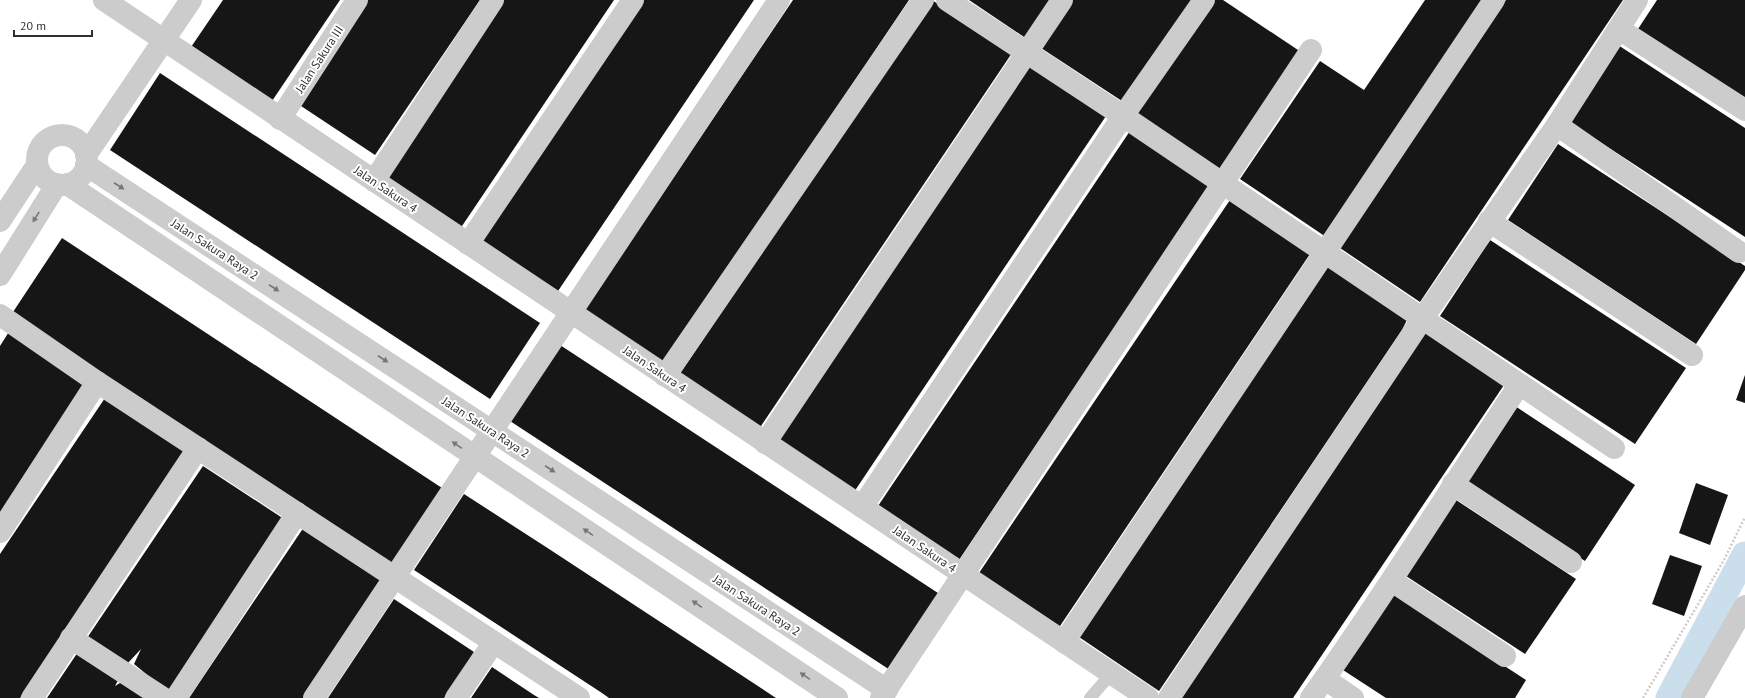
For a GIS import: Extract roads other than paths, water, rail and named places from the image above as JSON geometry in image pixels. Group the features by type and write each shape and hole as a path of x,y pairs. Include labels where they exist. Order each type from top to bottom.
{"street":[{"path":"0,275 62,184 76,181 82,174 86,160 163,40 191,0"},
{"name":"Jalan Sakura III","path":"280,119 357,0"},
{"path":"374,181 493,0"},
{"path":"468,244 633,0"},
{"path":"314,698 779,0"},
{"path":"665,376 923,0"},
{"path":"947,0 1123,116 1614,448"},
{"path":"765,443 1062,0"},
{"path":"862,507 1123,116 1204,0"},
{"path":"1064,642 1494,0"},
{"path":"1168,698 1423,318 1557,125 1637,0"},
{"name":"Jalan Sakura 4","path":"106,1 280,119 1148,698"},
{"path":"1619,29 1745,110"},
{"path":"884,694 1311,50"},
{"path":"1557,125 1739,252"},
{"path":"86,160 82,146 75,139 66,136 57,136 48,139 41,146 37,156 37,165 41,174 48,181 62,184 475,456 837,698"},
{"name":"Jalan Sakura Raya 2","path":"86,160 884,694"},
{"path":"0,221 37,165"},
{"path":"1489,221 1692,355"},
{"path":"0,315 97,382 579,698"},
{"path":"0,532 97,382"},
{"path":"1311,698 1392,581 1453,484 1519,385"},
{"path":"32,698 198,448"},
{"path":"1453,484 1570,562"},
{"path":"176,698 297,513"},
{"path":"1392,581 1505,656"},
{"path":"1692,698 1745,606"},
{"path":"71,638 163,698"},
{"path":"456,698 494,642"},
{"path":"1325,679 1353,698"}],"lane":[{"path":"1090,698 1111,674"}],"waterway":[{"path":"1669,698 1745,555"}]}
